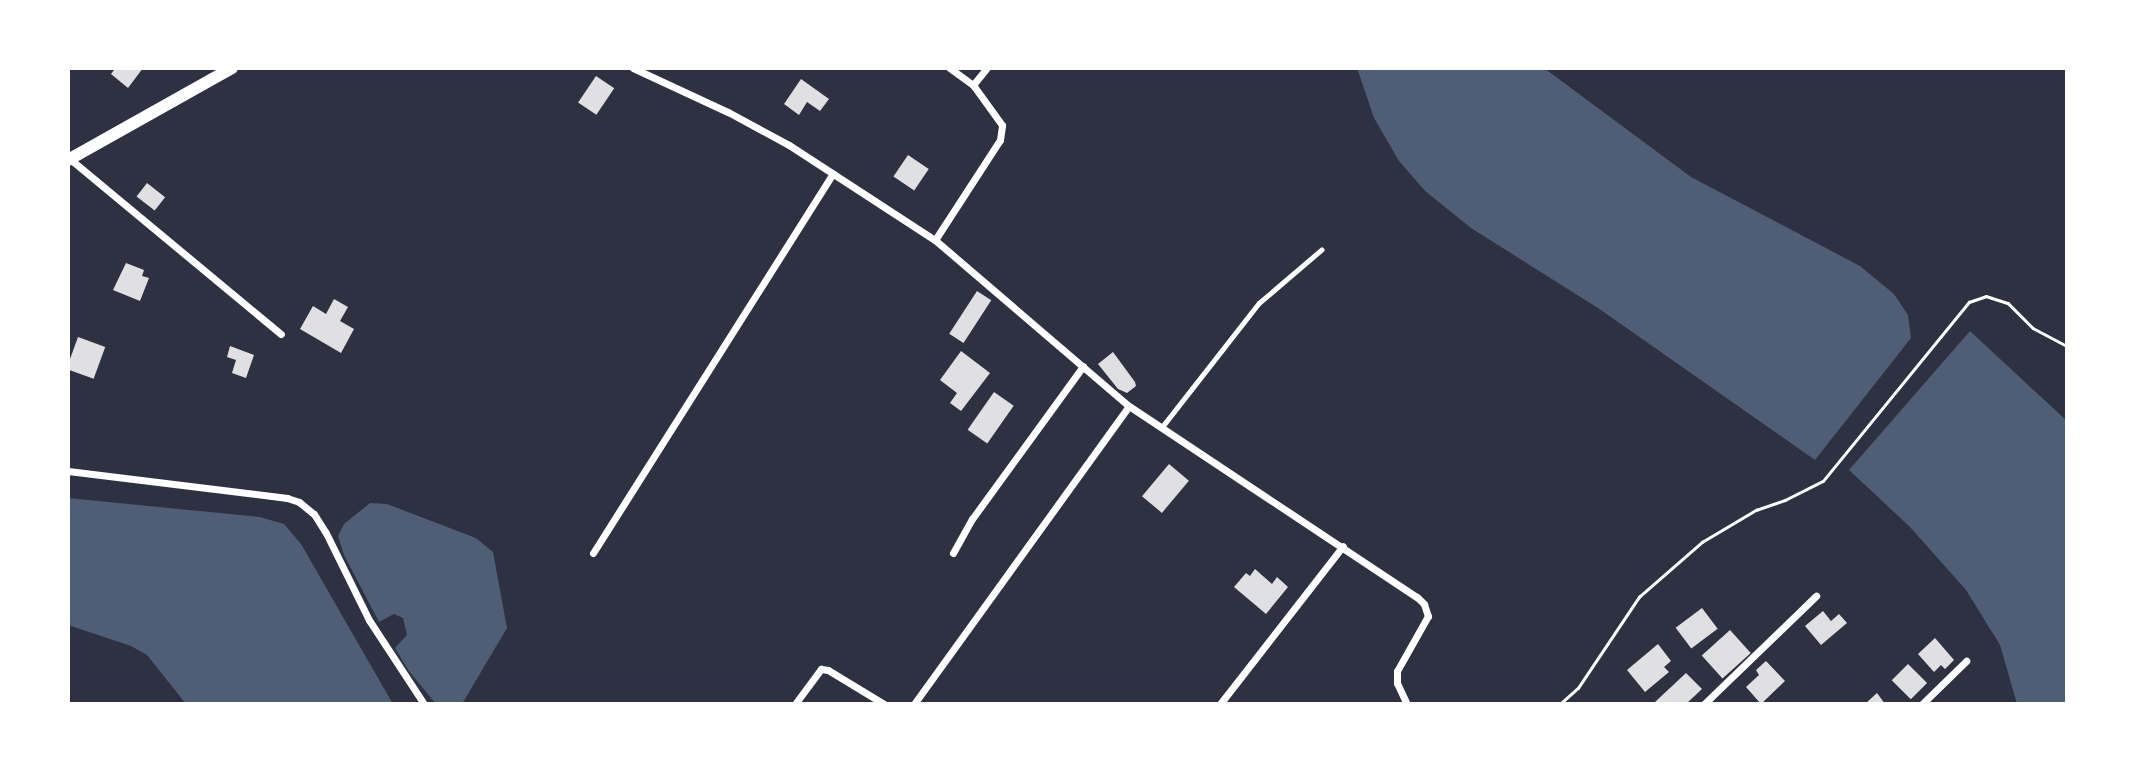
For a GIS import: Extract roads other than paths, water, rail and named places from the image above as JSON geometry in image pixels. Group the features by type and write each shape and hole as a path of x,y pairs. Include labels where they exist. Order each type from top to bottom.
{"main road":[{"path":"69,160 232,68"}],"street":[{"path":"633,68 728,112 789,145 935,240 1129,406 1343,546 1424,604 1428,616 1423,629 1397,671 1397,683 1407,704"},
{"path":"935,240 1000,140 1002,125 973,85 950,68"},
{"path":"973,85 987,68"},
{"path":"69,160 281,334"},
{"path":"593,553 833,173"},
{"path":"953,553 972,519 1083,366"},
{"path":"914,704 1129,406"},
{"path":"68,471 288,498 299,502 314,514 326,533 369,620 424,704"},
{"path":"1220,704 1343,546"},
{"path":"1704,704 1816,596"},
{"path":"1923,704 1966,661"},
{"path":"795,704 821,669 828,670 884,704"}],"lane":[{"path":"1162,427 1259,303 1321,250"}],"water":[{"path":"1357,68 1544,68 1691,177 1860,266 1894,294 1908,315 1911,338 1815,460 1598,308 1471,228 1425,191 1399,161 1374,118"},
{"path":"1970,331 2067,421 2067,704 2017,704 2000,645 1966,590 1910,527 1849,470"},
{"path":"68,498 260,517 284,524 301,544 393,704 186,704 147,655 131,646 68,625"},
{"path":"370,503 387,504 476,538 493,552 507,628 462,704 436,704 408,670 395,648 407,635 403,618 394,614 379,622 344,555 338,536 344,524"}]}
